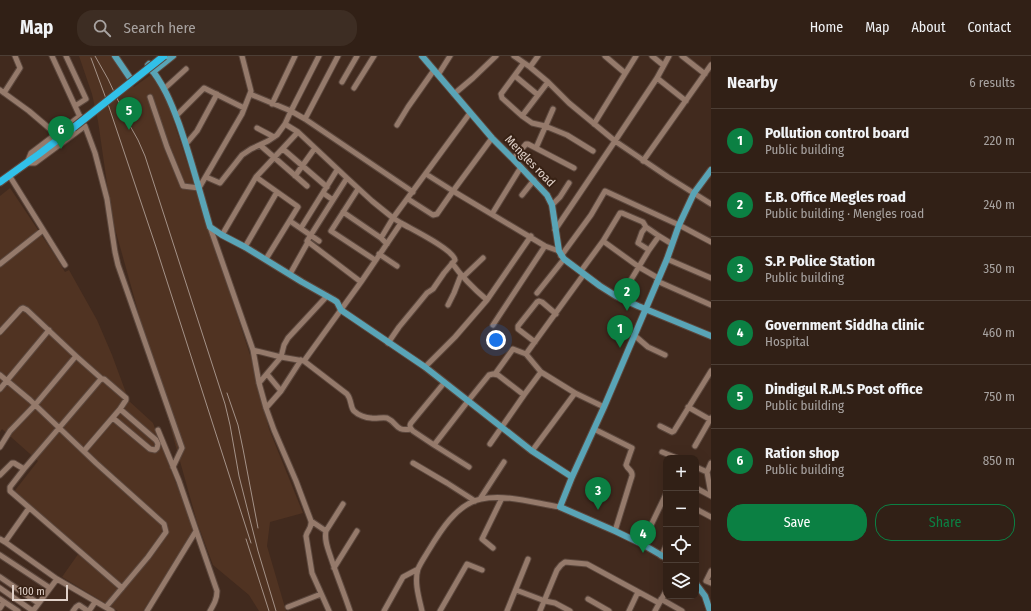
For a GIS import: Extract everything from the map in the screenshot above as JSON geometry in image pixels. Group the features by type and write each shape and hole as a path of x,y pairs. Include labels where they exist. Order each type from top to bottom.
{"highway":[{"path":"0,182 73,128 164,56"}],"main road":[{"path":"115,56 130,78"},
{"path":"159,56 148,65 164,89 176,116 186,144 210,227 222,235 245,246 337,302 341,310 425,367 532,451 572,477"},
{"path":"154,72 173,56"},
{"name":"Mengles road","path":"422,56 492,138 513,158 547,195 552,205 555,230 562,255"},
{"path":"663,556 615,531 560,507 658,280 679,225 695,195 711,170"},
{"path":"695,195 711,177"},
{"path":"562,255 600,286 620,298 711,336"},
{"path":"699,588 705,596 710,611"}],"street":[{"path":"15,56 20,68 2,91 56,134"},
{"path":"52,56 85,126 95,153 108,199 118,266 182,448 173,467"},
{"path":"66,56 86,99 75,106"},
{"path":"150,98 184,186 199,188 242,114 251,92 242,56"},
{"path":"272,104 295,56"},
{"path":"206,177 220,183 242,155 268,141 280,132 319,56"},
{"path":"305,118 338,56"},
{"path":"342,82 357,56"},
{"path":"354,88 374,56"},
{"path":"397,125 408,107 450,56"},
{"path":"514,56 548,82 569,103 615,142 711,204"},
{"path":"530,67 538,56"},
{"path":"605,56 626,72"},
{"path":"594,124 636,56"},
{"path":"652,56 663,65"},
{"path":"555,230 657,78 669,56"},
{"path":"682,56 705,74"},
{"path":"454,94 494,57"},
{"path":"524,64 501,96 522,116 532,123 566,134 593,151"},
{"path":"130,78 148,65"},
{"path":"643,161 711,65"},
{"path":"164,89 186,69"},
{"path":"515,76 538,95"},
{"path":"657,78 686,101"},
{"path":"522,116 548,82"},
{"path":"176,116 204,88 244,108"},
{"path":"186,144 197,132 217,94"},
{"path":"250,94 305,118 413,192"},
{"path":"536,148 553,109"},
{"path":"381,238 393,218 470,113"},
{"path":"80,116 31,153 27,163 35,163 85,126"},
{"path":"285,124 298,132 337,170 393,218 438,244 454,256 455,260 434,289 425,295 388,343"},
{"path":"257,128 274,137"},
{"path":"222,235 256,177 283,150 298,132"},
{"path":"408,198 430,213 435,215 437,214 492,138"},
{"path":"513,158 526,144 530,144 574,168"},
{"path":"260,145 306,186"},
{"path":"294,176 315,148"},
{"path":"283,150 327,187"},
{"path":"492,214 521,167"},
{"path":"301,228 337,170"},
{"path":"9,174 65,266"},
{"path":"426,174 562,255"},
{"path":"256,177 298,208 266,259"},
{"path":"290,274 308,242 307,240 347,178"},
{"path":"522,195 534,180"},
{"path":"552,205 560,197 569,183"},
{"path":"358,189 331,231 375,260"},
{"path":"537,292 591,214 605,191 679,225 711,242"},
{"path":"245,246 278,192"},
{"path":"322,193 333,200"},
{"path":"343,212 381,238 387,244"},
{"path":"526,354 556,314 620,213 643,222 646,227 672,244"},
{"path":"290,221 311,234 319,241"},
{"path":"266,408 281,391 341,310 401,223"},
{"path":"210,227 253,350 259,383 266,408 311,521 311,528 306,536 312,573 329,611"},
{"path":"646,227 642,232 638,243 649,250"},
{"path":"0,264 43,230"},
{"path":"425,367 455,337 487,300 531,236"},
{"path":"620,298 659,236"},
{"path":"603,241 658,280 711,305"},
{"path":"308,242 361,282"},
{"path":"493,325 545,246"},
{"path":"379,254 397,266"},
{"path":"448,305 462,276 483,258"},
{"path":"666,259 711,278"},
{"path":"452,263 475,291 487,300"},
{"path":"259,383 281,357 284,345 288,338 327,296"},
{"path":"535,342 518,329 518,326 539,301 556,314"},
{"path":"0,332 20,309 23,308 27,310 76,356 126,398 125,402 84,451"},
{"path":"0,389 49,330"},
{"path":"634,335 648,347 665,355"},
{"path":"495,374 513,349 526,354 541,372 575,393 604,407"},
{"path":"253,350 281,357 303,360 346,394 350,400 354,412 370,418 387,418 400,429 411,429 469,467"},
{"path":"0,447 10,431 35,405 76,356"},
{"path":"660,426 670,432 673,432 711,371"},
{"path":"490,444 541,372"},
{"path":"267,374 281,391"},
{"path":"0,375 35,405 164,524 166,532 148,557 106,607"},
{"path":"434,445 489,375 498,375 524,395"},
{"path":"102,379 24,468 9,488 10,491 29,508 122,588"},
{"path":"411,429 411,423 444,383"},
{"path":"532,451 575,393"},
{"path":"688,407 711,419 695,446"},
{"path":"112,418 150,449 155,450 157,448 158,444 156,440 120,408"},
{"path":"158,430 173,467 217,591 215,602 210,611"},
{"path":"594,430 632,448 626,465 631,470 632,476 615,531"},
{"path":"662,452 670,455"},
{"path":"478,500 504,462"},
{"path":"0,475 12,463 24,468"},
{"path":"413,463 478,500"},
{"path":"711,463 707,472 711,495"},
{"path":"699,468 707,472"},
{"path":"699,489 711,495"},
{"path":"493,548 482,539 502,498"},
{"path":"422,611 416,581 418,569 439,533 460,510 471,502 478,500 502,498 512,498 560,507"},
{"path":"642,544 663,501"},
{"path":"343,504 326,531 327,545 350,611"},
{"path":"29,508 1,540 57,579 112,611"},
{"path":"699,510 711,516"},
{"path":"311,521 326,531"},
{"path":"147,611 196,531"},
{"path":"334,568 357,531"},
{"path":"0,555 50,588"},
{"path":"507,611 528,559"},
{"path":"540,611 557,570 565,562 588,564 638,592 682,611"},
{"path":"440,611 467,564 482,570"},
{"path":"384,611 403,577 418,569"},
{"path":"699,584 709,582 711,571"},
{"path":"0,577 38,603"},
{"path":"0,588 33,611 57,579"},
{"path":"516,590 545,601 555,603 570,611"},
{"path":"629,611 638,592"},
{"path":"288,607 321,594"},
{"path":"655,611 663,596"},
{"path":"588,599 609,611"},
{"path":"0,608 2,600 18,611"},
{"path":"74,611 79,605 89,611 96,602"}],"shaded area":[{"path":"79,56 111,56 134,87 152,74 162,86 251,358 269,429 303,513 270,522 267,546 286,611 259,611 249,595 213,565 197,522 112,218 98,121 92,94"},
{"path":"10,188 65,272 69,270 97,320 129,401 153,423 194,530 143,611 118,611 62,577 81,550 13,493 38,461 2,429 0,432 0,196"}],"railway":[{"path":"95,56 108,79 145,156 225,404 239,476 258,551 276,611"},
{"path":"91,58 156,247 251,543"},
{"path":"227,393 238,425 258,528"},
{"path":"246,539 269,611"}],"place":[{"name":"Dindigul R.M.S Post office","path":"129,130"},
{"name":"Ration shop","path":"61,149"},
{"name":"E.B. Office Megles road","path":"627,311"},
{"name":"Pollution control board","path":"620,348"},
{"name":"S.P. Police Station","path":"598,510"},
{"name":"Government Siddha clinic","path":"643,553"}]}
